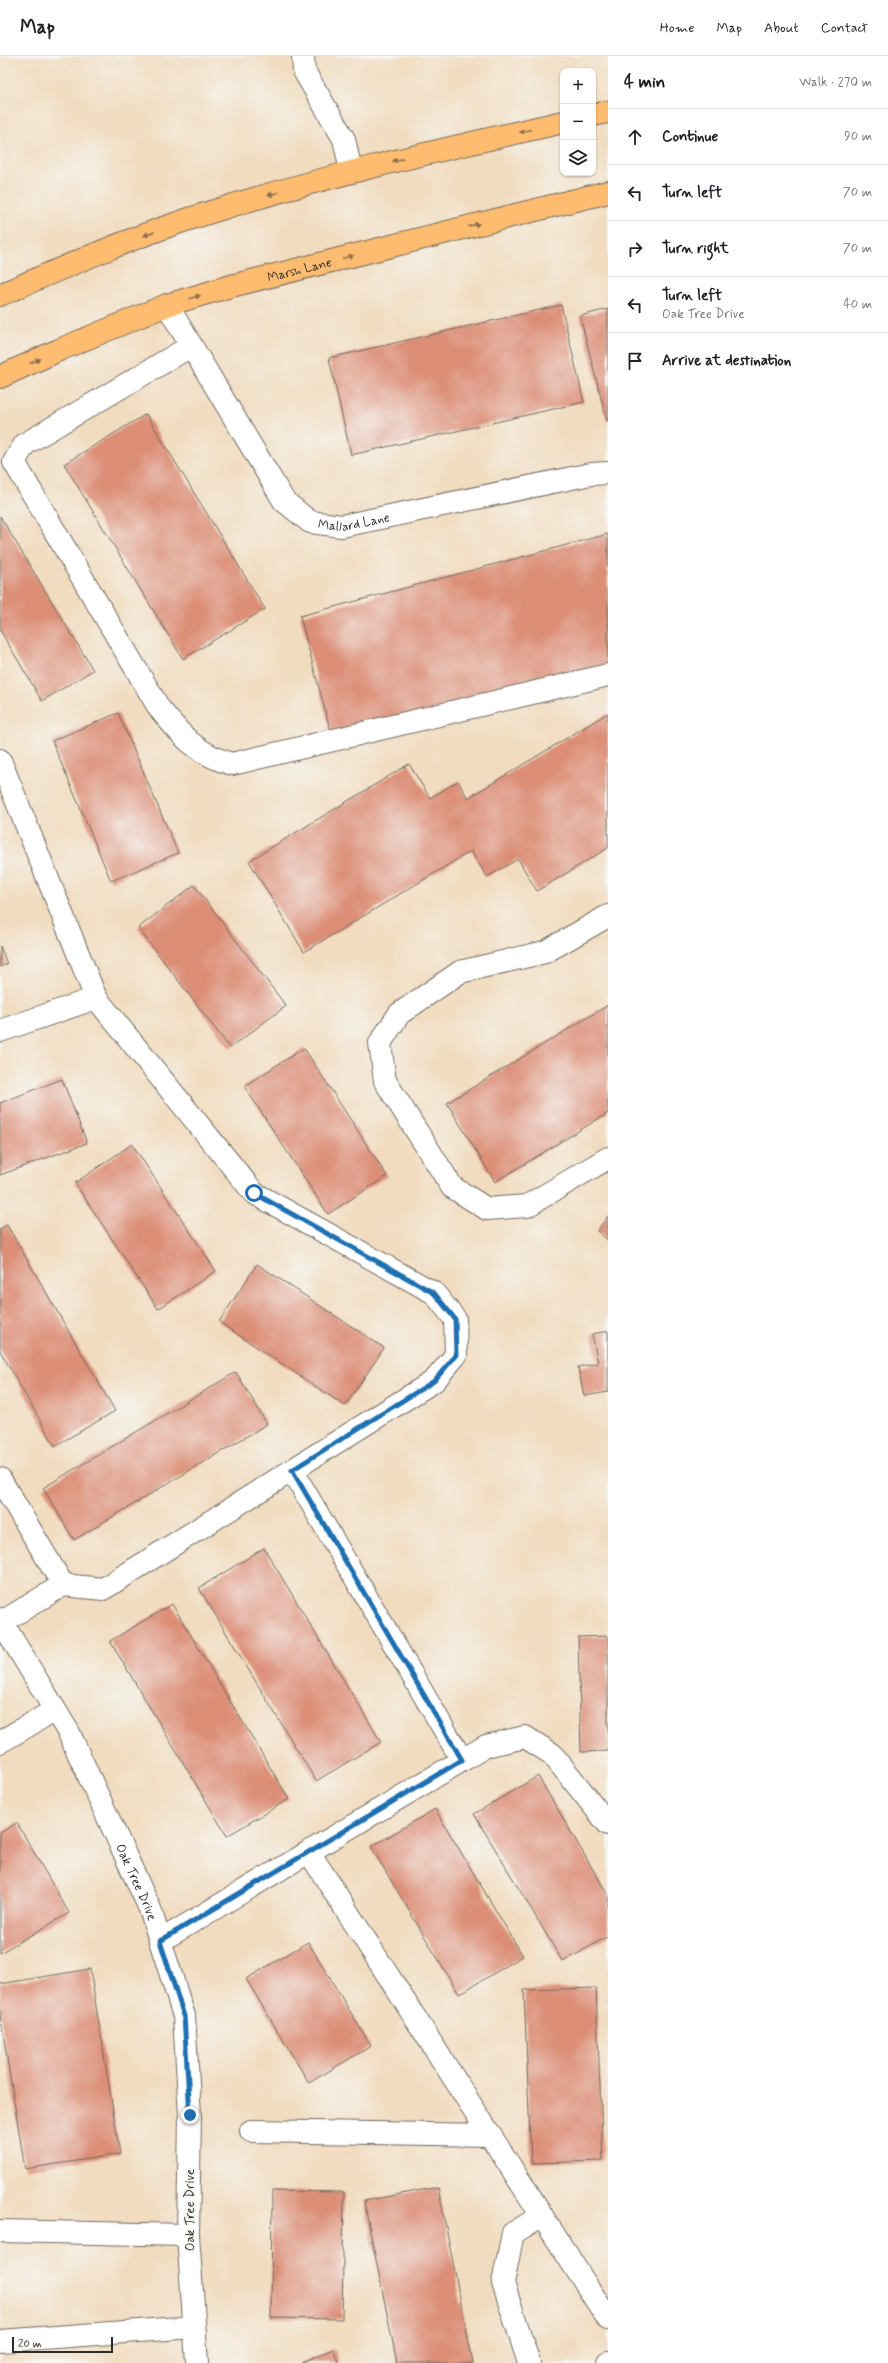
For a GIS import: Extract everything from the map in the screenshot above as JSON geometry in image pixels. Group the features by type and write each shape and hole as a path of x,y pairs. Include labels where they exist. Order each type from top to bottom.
{"main road":[{"path":"596,114 608,112"},
{"path":"0,295 100,252 210,212 351,171 560,123"},
{"name":"Marsh Lane","path":"0,377 58,350 167,305 238,284 608,192"}],"street":[{"path":"303,56 304,71 344,139 351,171"},
{"name":"Mallard Lane","path":"167,305 284,501 310,522 342,526 591,474 608,472"},
{"path":"192,346 25,444 14,462 159,708 178,731 198,750 212,758 232,764 608,675"},
{"path":"0,760 96,998 254,1193 434,1293 455,1319 456,1355 434,1381 103,1589 63,1585 1,1620"},
{"path":"608,916 545,952 460,972 399,1014 380,1043 385,1081 452,1186 486,1209 527,1206 608,1158"},
{"path":"0,1031 96,998"},
{"path":"292,1470 462,1760"},
{"path":"0,1479 63,1585"},
{"name":"Oak Tree Drive","path":"1,1620 69,1733 150,1908 184,2016 190,2115 188,2235 197,2363"},
{"path":"0,1742 55,1710"},
{"path":"160,1941 486,1746 524,1737 552,1754 608,1824"},
{"path":"309,1852 608,2320"},
{"path":"251,2131 491,2135"},
{"path":"529,2363 503,2283 513,2232 542,2216"},
{"path":"0,2231 188,2235"},
{"path":"0,2341 194,2327"}],"building":[{"path":"561,305 584,402 351,455 329,358"},
{"path":"608,309 608,421 607,421 580,316"},
{"path":"146,414 265,609 183,659 64,464"},
{"path":"0,516 93,670 42,701 0,630"},
{"path":"608,534 608,664 332,737 300,616"},
{"path":"118,713 178,853 111,881 52,741"},
{"path":"608,713 608,848 537,891 518,859 487,877 471,851 304,952 249,861 409,764 430,798 458,781 468,798"},
{"path":"194,885 286,1006 230,1048 138,928"},
{"path":"0,946 7,964 0,967"},
{"path":"608,1005 608,1113 495,1182 447,1103"},
{"path":"304,1048 387,1176 328,1214 244,1086"},
{"path":"62,1079 87,1143 0,1175 0,1103"},
{"path":"132,1144 216,1271 158,1309 75,1183"},
{"path":"608,1216 608,1240 597,1231"},
{"path":"7,1225 115,1411 55,1446 0,1351 0,1229"},
{"path":"257,1264 384,1348 345,1406 219,1322"},
{"path":"608,1331 608,1392 584,1396 578,1367 598,1363 592,1334"},
{"path":"236,1372 267,1424 74,1540 43,1488"},
{"path":"264,1548 381,1742 316,1781 199,1588"},
{"path":"172,1604 289,1799 227,1836 110,1641"},
{"path":"608,1636 608,1751 581,1752 578,1637"},
{"path":"538,1776 608,1895 608,1936 563,1962 474,1814"},
{"path":"435,1809 523,1956 459,1994 371,1847"},
{"path":"17,1823 69,1913 0,1953 0,1833"},
{"path":"308,1942 371,2046 309,2083 246,1979"},
{"path":"90,1969 120,2154 25,2169 0,2015 0,1984"},
{"path":"596,1988 603,2161 531,2163 524,1990"},
{"path":"438,2187 473,2363 397,2363 364,2201"},
{"path":"272,2191 344,2192 342,2319 271,2318"},
{"path":"333,2349 339,2363 301,2363"}],"route":[{"path":"190,2115 184,2016 160,1941 462,1760 292,1470 434,1381 456,1355 455,1319 434,1293 254,1193"}]}
